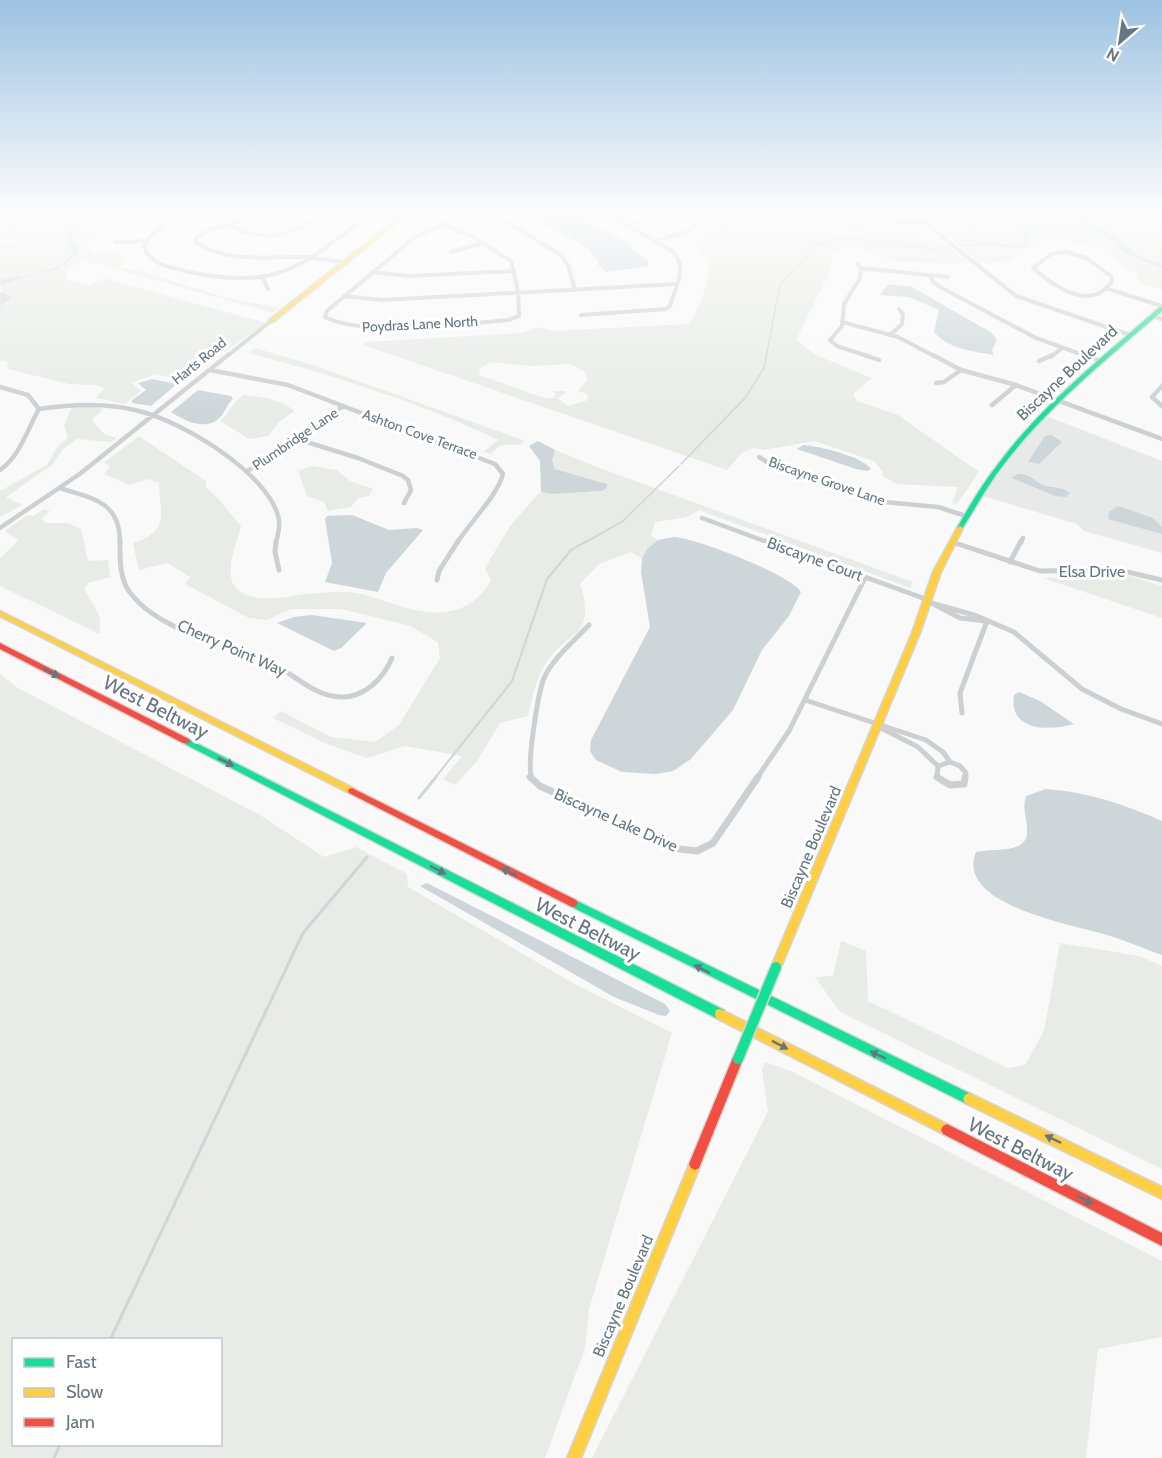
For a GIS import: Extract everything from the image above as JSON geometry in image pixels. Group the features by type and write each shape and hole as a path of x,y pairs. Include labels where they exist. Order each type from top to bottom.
{"main road":[{"name":"Harts Road","path":"271,321 327,278"},
{"name":"Biscayne Boulevard","path":"574,1458 878,726 934,579 952,542 1006,454 1056,400 1162,307"},
{"name":"West Beltway","path":"0,613 752,994 1162,1193"},
{"name":"West Beltway","path":"0,646 1162,1240"},
{"path":"1077,1151 1162,1186"}],"street":[{"path":"215,278 222,280 266,278"},
{"path":"344,296 366,278"},
{"path":"515,278 518,293"},
{"path":"572,278 575,290"},
{"path":"580,315 666,309 670,306 677,278"},
{"path":"860,278 844,304 842,322 831,336 831,342 879,360"},
{"path":"931,278 942,288 1029,335 1101,361"},
{"path":"994,278 1016,296 1130,335"},
{"path":"1046,278 1057,286 1088,295 1097,294 1112,282 1112,278"},
{"path":"263,279 268,289"},
{"path":"344,296 382,300 676,284"},
{"path":"1105,288 1162,307"},
{"name":"Poydras Lane North","path":"344,296 327,311 325,317 356,328 516,317 521,314 518,293"},
{"path":"890,335 902,324 903,314 899,309"},
{"path":"1152,316 1162,320"},
{"name":"Harts Road","path":"0,528 60,488 271,321"},
{"path":"842,322 890,335 961,370 1016,385 1162,439"},
{"path":"1039,361 1048,359 1062,348"},
{"name":"Ashton Cove Terrace","path":"210,370 288,384 488,459 500,469 503,480 500,486 471,520 439,571 437,580"},
{"path":"936,383 944,382 961,370"},
{"path":"992,405 1016,385"},
{"path":"1162,386 1153,394 1154,400 1162,406"},
{"path":"0,387 27,394 36,401 39,409"},
{"path":"39,409 86,403 153,416 171,422 247,471 259,484 278,516 280,526 273,550 279,570"},
{"name":"Plumbridge Lane","path":"247,471 297,440 343,406"},
{"path":"0,470 14,460 23,436 39,409"},
{"path":"297,440 358,458 403,476 408,480 411,490 404,503"},
{"name":"Biscayne Grove Lane","path":"759,457 770,464 884,502 938,507 966,516"},
{"name":"Cherry Point Way","path":"60,488 96,500 115,514 119,527 121,577 130,593 143,605 216,643 273,663 329,695 357,695"},
{"name":"Biscayne Court","path":"702,518 927,602 938,610 977,622 987,621 1020,635 1064,677 1090,694 1120,709 1162,724"},
{"path":"1010,562 1023,538"},
{"name":"Elsa Drive","path":"952,542 1010,562 1053,572 1122,569 1162,580"},
{"name":"Biscayne Lake Drive","path":"589,625 555,662 544,679 528,764 530,777 540,786 679,849 697,851 713,843 776,753 805,700 865,578"},
{"path":"962,713 958,703 960,693 987,621"},
{"path":"360,703 357,695 370,688 388,669 392,658"},
{"path":"805,700 878,726 918,747 938,766"},
{"path":"878,726 896,728 926,740 943,752 950,762 960,766 966,773 964,784 955,786 945,783 937,777 938,766"},
{"path":"938,766 950,762"}],"shaded area":[{"path":"11,278 20,278 0,286 1,280"},
{"path":"21,278 67,278 89,286 104,278 266,323 183,381 156,374 132,383 141,391 124,404 96,398 105,388 69,384 8,369 7,360 0,361 0,295 3,294 0,285"},
{"path":"148,278 163,278 230,299 280,308 273,313"},
{"path":"707,278 827,278 796,340 816,355 872,378 853,394 857,401 898,415 979,472 957,504 952,503 958,487 897,484 882,476 883,472 874,461 814,441 764,450 753,448 743,452 727,470 363,345 366,342 522,333 538,327 552,331 689,324 697,311","holes":["491,362 531,366 571,364 585,372 587,380 578,391 589,395 586,401 568,406 557,398 565,394 565,391 552,391 556,394 553,398 544,398 480,375 479,369"]},
{"path":"1137,278 1162,278 1162,289 1138,282"},
{"path":"888,284 912,287 992,333 997,340 992,350 994,355 962,349 947,343 934,332 939,310 909,297 880,295"},
{"path":"255,348 313,365 525,441 520,445 500,446 491,454 483,452 498,440 437,413 375,390 248,353"},
{"path":"152,379 177,384 151,406 132,403 132,400 146,390 138,383"},
{"path":"198,390 231,396 233,399 222,415 210,423 196,424 171,412"},
{"path":"243,395 277,401 294,411 279,422 268,436 249,439 220,421"},
{"path":"92,406 103,409 92,420 104,434 117,438 111,442 77,439 63,449 53,464 6,497 22,505 0,517 0,491 47,465 58,446 68,438 64,425 72,407"},
{"path":"1044,415 1162,461 1162,553 1084,531 1077,524 982,496"},
{"path":"1051,435 1062,442 1039,464 1028,462 1045,436"},
{"path":"139,436 206,481 206,488 241,526 232,558 232,582 244,594 254,597 276,598 346,592 423,611 445,612 460,609 478,598 487,586 491,580 485,568 510,526 540,492 552,494 602,491 607,484 555,469 552,461 555,450 913,582 910,588 699,510 687,517 655,522 651,536 658,540 647,549 642,559 631,552 599,564 580,584 585,614 583,624 546,663 537,682 528,716 500,723 477,761 455,785 443,779 462,756 405,746 367,758 327,744 273,718 281,711 331,737 375,742 399,725 440,658 438,642 410,626 341,609 291,609 267,620 249,618 185,584 190,577 167,563 139,570 133,543 145,538 158,528 161,514 159,483 147,479 130,485 104,474 110,466 104,463"},
{"path":"538,441 555,450 552,461 555,469 607,484 607,488 602,491 552,494 541,492 540,461 529,446"},
{"path":"803,445 849,456 871,469 867,471 856,469 797,449"},
{"path":"312,466 337,470 350,481 373,489 369,496 358,498 351,507 328,511 324,502 307,496 298,471"},
{"path":"1018,474 1070,493 1066,497 1055,496 1012,478"},
{"path":"1118,506 1153,518 1162,527 1162,534 1108,519 1109,512"},
{"path":"44,509 50,511 41,519 46,523 67,523 81,529 88,561 108,560 110,577 88,583 84,589 100,617 100,634 0,586 0,558 19,540 5,531 27,515 33,516"},
{"path":"352,515 389,530 417,528 423,530 386,573 378,592 325,582 332,563 325,519 327,516"},
{"path":"674,537 742,558 780,576 801,592 789,616 762,650 733,710 691,759 673,771 656,774 622,772 596,760 590,751 591,740 650,627 641,572 642,559 647,549 658,540"},
{"path":"1102,574 1123,574 1162,586 1162,618 1043,578 1079,578"},
{"path":"312,615 367,623 341,648 334,651 277,623 294,617"},
{"path":"0,674 18,688 260,815 324,857 356,847 407,874 408,887 573,983 672,1033 589,1309 585,1348 545,1458 0,1458"},
{"path":"1019,692 1040,701 1074,724 1043,728 1024,722 1014,707 1014,695"},
{"path":"1046,789 1105,800 1162,821 1162,955 1116,938 1022,910 1000,899 983,886 974,871 976,852 1008,849 1022,843 1026,838 1027,830 1026,796"},
{"path":"427,883 665,1004 670,1011 666,1016 659,1015 614,997 420,886"},
{"path":"841,941 866,951 868,1001 1008,1068 1025,1065 1044,1031 1060,943 1139,956 1162,966 1162,1169 840,1012 815,977 833,976"},
{"path":"765,1062 791,1071 1162,1261 1162,1337 1098,1349 1086,1458 592,1458 768,1112 762,1069"}],"waterway":[{"path":"681,464 745,398 764,368 780,284 786,278"},
{"path":"0,294 8,297 0,304"},
{"path":"584,543 623,521 679,466"},
{"path":"435,778 512,681 547,579 571,550 587,541"},
{"path":"419,798 436,777"},
{"path":"111,1338 303,933 367,857"},
{"path":"54,1458 59,1446"}],"traffic: fast":[{"path":"960,528 980,494 1025,435 1050,408 1162,308"},
{"path":"186,741 720,1014"},
{"path":"573,903 969,1099"},
{"path":"738,1059 776,967"}],"traffic: slow":[{"path":"271,321 325,278"},
{"path":"776,967 916,633 937,572 960,528"},
{"path":"0,613 352,791"},
{"path":"720,1014 947,1130"},
{"path":"969,1099 1162,1193"},
{"path":"574,1458 695,1164"}],"traffic: jam":[{"path":"0,646 186,741"},
{"path":"352,791 573,903"},
{"path":"695,1164 738,1059"},
{"path":"947,1130 1162,1240"}]}
